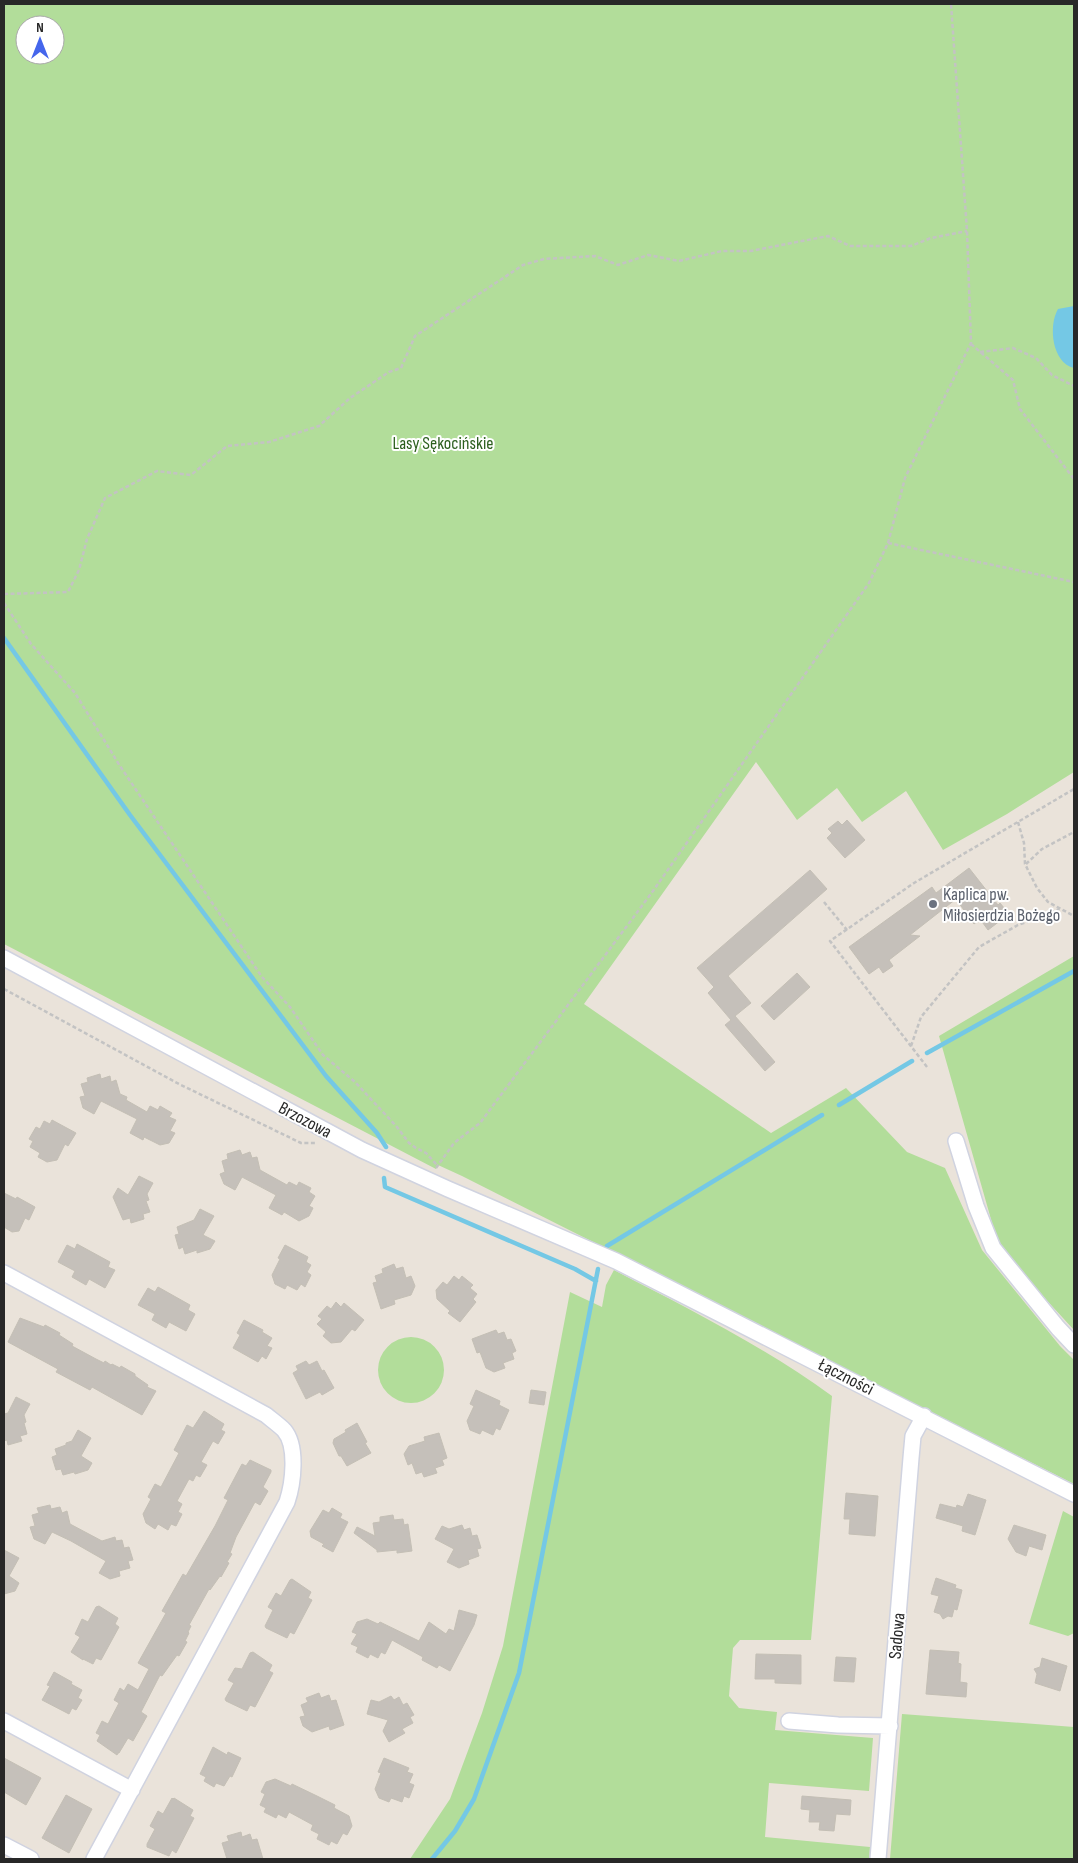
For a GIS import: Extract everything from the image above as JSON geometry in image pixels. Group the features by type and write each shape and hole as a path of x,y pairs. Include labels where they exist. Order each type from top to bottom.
{"street":[{"name":"Brzozowa","path":"4,958 362,1150 616,1261"},
{"path":"956,1141 976,1206 993,1248 1074,1345"},
{"name":"Łączności","path":"616,1261 924,1416 1074,1494"},
{"path":"4,1273 266,1415 286,1432 293,1454 293,1479 287,1502 94,1859"},
{"name":"Sadowa","path":"878,1859 913,1436 924,1416"},
{"path":"4,1721 132,1790"},
{"path":"790,1721 838,1725 890,1726"},
{"path":"4,1845 31,1859"}],"path":[{"path":"4,603 31,644 75,692 120,766 262,977 290,1007 323,1055 355,1082 409,1143 426,1152 437,1167 454,1143 480,1123 653,891 868,583 888,543 905,478 971,344 967,231 951,4"},
{"path":"4,594 68,592 79,570 87,539 105,498 157,471 191,476 227,446 269,442 319,426 350,398 389,372 401,368 414,336 523,265 544,259 595,256 618,265 648,255 679,262 722,252 751,252 828,236 850,246 911,246 931,238 967,231"},
{"path":"971,344 1012,380 1020,409 1074,479"},
{"path":"980,352 1012,348 1036,358 1052,375 1074,386"},
{"path":"888,543 1074,582"},
{"path":"927,1067 830,941 914,883 1074,789"},
{"path":"1018,822 1024,843 1026,864 1043,895 1048,902 1074,916"},
{"path":"1026,864 1042,849 1074,832"},
{"path":"824,902 847,930"},
{"path":"911,1046 921,1018 979,948 1018,925 1047,915 1059,908"},
{"path":"4,989 179,1084 301,1143 323,1142"}],"green space":[{"name":"Lasy Sękocińskie","path":"4,4 1074,4 1074,772 1007,814 943,850 906,791 862,822 837,788 797,820 756,762 584,1004 771,1133 846,1088 907,1152 945,1168 982,1250 1060,1346 1074,1360 1074,1484 462,1176 438,1165 436,1169 4,944"},
{"path":"1074,956 1074,1330 1006,1256 998,1244 939,1036"},
{"path":"614,1270 752,1344 832,1396 811,1640 740,1640 733,1648 729,1696 739,1708 777,1712 775,1730 873,1738 869,1791 769,1783 765,1837 870,1847 869,1859 410,1859 450,1799 482,1713 503,1646 570,1292 602,1307 606,1285"},
{"path":"411,1337 423,1340 434,1347 441,1358 444,1370 441,1382 434,1393 423,1400 411,1403 399,1400 388,1393 381,1382 378,1370 381,1358 388,1347 399,1340"},
{"path":"1063,1511 1074,1517 1074,1633 1068,1636 1029,1624"},
{"path":"902,1714 1074,1727 1074,1859 890,1859"}],"water":[{"path":"1074,306 1074,368 1067,365 1057,352 1054,343 1053,325 1058,309"}],"building":[{"path":"847,820 865,840 845,858 827,838 832,833 828,829 838,821 842,825"},
{"path":"969,868 998,905 1000,903 1009,914 988,930 980,919 974,924 956,899 910,935 920,936 889,960 893,966 883,973 879,967 869,974 849,947 932,887 936,893"},
{"path":"810,870 827,889 728,976 751,1003 735,1016 775,1062 765,1071 725,1025 731,1020 708,993 714,987 697,968"},
{"path":"797,973 810,987 774,1020 761,1006"},
{"path":"100,1074 101,1079 110,1076 111,1082 116,1080 120,1094 127,1097 126,1100 147,1112 150,1106 158,1110 160,1106 172,1113 169,1117 176,1120 170,1131 175,1133 169,1143 160,1145 144,1137 143,1140 130,1133 137,1119 101,1101 94,1114 83,1108 80,1097 85,1096 81,1084 88,1082 87,1078"},
{"path":"52,1120 76,1133 68,1146 65,1144 57,1160 47,1162 38,1157 40,1153 30,1147 33,1141 29,1139 36,1127 40,1129 44,1121 50,1124"},
{"path":"240,1150 242,1155 250,1152 252,1158 257,1157 260,1170 287,1185 289,1182 297,1186 299,1182 311,1188 309,1192 315,1196 309,1206 313,1208 309,1216 299,1221 284,1212 282,1215 269,1208 276,1195 242,1177 235,1190 224,1184 220,1174 225,1172 222,1161 228,1159 227,1154"},
{"path":"139,1176 153,1183 147,1194 149,1200 146,1201 150,1212 143,1214 144,1219 131,1223 130,1218 123,1220 113,1197 118,1188 128,1195"},
{"path":"4,1193 16,1199 17,1197 35,1207 29,1220 25,1218 19,1231 12,1232 4,1227"},
{"path":"200,1209 214,1216 203,1235 215,1241 210,1249 197,1253 197,1250 185,1254 183,1247 179,1249 175,1235 179,1234 177,1227 194,1220"},
{"path":"77,1244 110,1262 108,1267 115,1270 105,1288 89,1279 86,1285 72,1277 75,1271 58,1262 67,1245 75,1249"},
{"path":"285,1245 308,1257 306,1262 311,1265 307,1272 311,1275 305,1287 301,1284 297,1290 287,1285 285,1289 275,1284 272,1275"},
{"path":"394,1264 396,1269 403,1267 406,1278 411,1276 415,1286 411,1295 394,1300 395,1304 381,1309 373,1283 377,1282 375,1276 383,1273 382,1269"},
{"path":"454,1276 459,1280 462,1276 473,1285 470,1288 477,1294 473,1299 476,1302 460,1322 448,1313 450,1311 437,1299 436,1290 443,1282 447,1285"},
{"path":"158,1287 190,1305 188,1310 195,1314 186,1331 169,1322 166,1328 152,1320 155,1314 138,1305 148,1288 155,1292"},
{"path":"336,1302 341,1307 344,1303 364,1320 355,1331 352,1329 341,1342 331,1343 323,1336 326,1332 317,1324 322,1319 318,1316 327,1306 331,1309"},
{"path":"20,1318 44,1327 45,1325 60,1333 59,1335 73,1344 72,1346 104,1363 105,1361 120,1368 121,1366 135,1374 135,1376 148,1385 147,1387 156,1391 142,1415 92,1387 90,1390 56,1372 58,1369 8,1342"},
{"path":"244,1320 263,1330 262,1332 272,1338 267,1346 272,1348 266,1359 262,1356 258,1362 233,1348 240,1335 237,1333"},
{"path":"496,1330 498,1334 504,1332 507,1340 511,1339 516,1351 512,1353 514,1359 503,1363 505,1368 494,1372 486,1368 480,1352 477,1353 472,1339"},
{"path":"306,1361 309,1365 317,1361 334,1388 322,1395 320,1392 306,1399 293,1373 298,1370 296,1366"},
{"path":"476,1390 500,1401 499,1405 509,1410 500,1430 496,1428 493,1435 482,1430 480,1434 470,1430 467,1421 474,1406 470,1404"},
{"path":"531,1390 546,1392 544,1405 529,1403"},
{"path":"16,1397 30,1404 24,1415 27,1434 20,1436 22,1441 8,1445 7,1440 4,1441 4,1414 8,1413"},
{"path":"204,1411 224,1424 221,1430 225,1432 218,1444 213,1441 201,1462 207,1465 200,1477 196,1475 193,1481 189,1479 177,1501 182,1504 178,1512 182,1514 176,1526 171,1524 168,1530 158,1524 155,1529 146,1523 143,1514 151,1499 148,1497 155,1484 161,1487 179,1453 174,1450 187,1425 193,1428"},
{"path":"357,1423 371,1453 347,1466 341,1456 339,1456 333,1443 334,1439"},
{"path":"78,1430 91,1438 81,1456 92,1463 88,1470 63,1475 61,1469 56,1470 52,1457 57,1455 55,1449 72,1441"},
{"path":"439,1433 447,1458 442,1460 444,1465 435,1468 437,1473 424,1477 422,1472 416,1474 412,1463 408,1465 404,1454 409,1446 425,1441 424,1437"},
{"path":"250,1460 271,1470 263,1487 268,1491 260,1505 255,1502 236,1537 230,1553 232,1554 227,1562 229,1563 221,1577 209,1589 189,1625 191,1626 185,1641 187,1642 179,1656 177,1655 162,1676 160,1675 141,1712 147,1716 133,1741 128,1738 117,1755 97,1741 100,1735 96,1733 102,1721 108,1724 119,1703 114,1700 120,1688 124,1691 128,1684 138,1690 149,1669 138,1663 166,1613 162,1611 183,1574 186,1576 215,1526 228,1500 224,1498 242,1464 246,1466"},
{"path":"846,1493 878,1496 875,1536 849,1534 850,1519 844,1519"},
{"path":"968,1494 986,1500 975,1535 962,1531 963,1526 936,1518 940,1504 956,1508 957,1505 963,1507"},
{"path":"50,1505 51,1509 60,1507 62,1513 67,1511 70,1524 102,1541 115,1537 116,1541 122,1540 124,1548 129,1547 133,1560 128,1561 130,1568 119,1571 120,1576 110,1579 99,1573 106,1561 71,1541 52,1532 45,1544 34,1539 30,1527 35,1526 32,1515 39,1513 37,1508"},
{"path":"332,1508 342,1514 340,1518 348,1522 333,1552 322,1546 324,1544 311,1537 310,1531 323,1510 329,1513"},
{"path":"393,1515 394,1520 403,1519 404,1525 408,1524 412,1551 397,1553 397,1550 377,1552 377,1550 354,1533 357,1527 375,1536 373,1523 380,1522 380,1517"},
{"path":"462,1525 464,1530 470,1528 472,1536 477,1535 481,1548 477,1549 479,1556 468,1560 469,1564 459,1568 447,1562 454,1549 435,1539 442,1526 449,1529"},
{"path":"1014,1525 1046,1535 1042,1550 1029,1546 1026,1556 1016,1552 1008,1539"},
{"path":"4,1550 19,1558 9,1576 19,1583 15,1591 4,1594"},
{"path":"936,1578 956,1585 955,1588 962,1590 957,1610 954,1609 952,1617 948,1616 943,1619 940,1614 934,1612 939,1596 931,1594"},
{"path":"292,1579 311,1592 308,1598 312,1600 294,1634 290,1632 287,1638 265,1626 273,1610 268,1607 276,1593 281,1596"},
{"path":"99,1606 118,1618 115,1624 119,1627 101,1660 96,1658 93,1664 71,1652 80,1637 75,1634 82,1619 88,1622 96,1607"},
{"path":"459,1610 477,1615 474,1625 450,1671 439,1665 437,1668 422,1660 423,1657 392,1640 385,1654 381,1652 378,1658 370,1654 368,1658 356,1652 358,1647 351,1644 357,1634 352,1632 357,1622 367,1619 378,1624 380,1622 419,1641 429,1622 446,1634 449,1629 454,1631"},
{"path":"930,1650 959,1652 958,1663 961,1664 960,1682 967,1683 966,1697 926,1694"},
{"path":"253,1652 272,1665 269,1671 273,1673 255,1707 250,1705 247,1711 225,1699 234,1683 228,1680 235,1668 242,1669 250,1653"},
{"path":"756,1654 801,1655 801,1684 775,1683 775,1679 755,1679"},
{"path":"836,1657 856,1658 854,1682 834,1681"},
{"path":"1042,1658 1067,1666 1060,1691 1035,1683 1037,1674 1034,1669 1040,1667"},
{"path":"54,1672 82,1690 78,1698 82,1700 76,1710 72,1708 69,1714 42,1700 50,1686 47,1685"},
{"path":"319,1693 321,1698 329,1695 331,1701 336,1700 344,1725 330,1730 329,1726 312,1732 303,1726 300,1717 305,1716 301,1705 308,1702 306,1698"},
{"path":"391,1696 394,1700 399,1697 403,1705 407,1703 414,1715 410,1717 413,1723 402,1729 405,1733 389,1742 383,1731 388,1720 367,1714 371,1700 379,1702"},
{"path":"213,1747 227,1755 228,1752 241,1758 232,1777 230,1776 224,1786 216,1783 214,1787 204,1781 206,1777 200,1774"},
{"path":"4,1758 41,1778 26,1805 4,1792"},
{"path":"384,1758 409,1768 407,1772 413,1774 409,1783 414,1785 409,1798 404,1796 402,1802 391,1798 389,1802 379,1798 375,1789 381,1773 378,1772"},
{"path":"275,1779 291,1786 292,1784 335,1805 334,1808 349,1816 352,1826 347,1835 343,1833 337,1844 331,1841 329,1845 317,1839 319,1834 311,1830 313,1825 289,1812 286,1818 278,1814 276,1818 264,1812 266,1808 260,1805 265,1794 261,1792 266,1782"},
{"path":"66,1795 92,1809 69,1853 42,1838"},
{"path":"802,1796 851,1800 850,1815 836,1814 834,1831 819,1830 820,1822 809,1822 810,1810 801,1809"},
{"path":"172,1798 193,1810 190,1816 194,1818 176,1853 172,1850 169,1856 147,1847 147,1844 155,1829 150,1826 158,1811 163,1814"},
{"path":"241,1832 242,1837 250,1834 252,1840 257,1839 263,1859 227,1859 222,1843 229,1841 227,1836"}],"waterway":[{"path":"4,638 130,815 326,1076 377,1133 386,1147"},
{"path":"927,1053 1074,971"},
{"path":"839,1105 912,1061"},
{"path":"607,1246 822,1115"},
{"path":"384,1178 385,1187 575,1269 596,1281"},
{"path":"432,1859 455,1831 474,1799 519,1673 598,1269"}],"place":[{"name":"Kaplica pw. Miłosierdzia Bożego","path":"933,904"}]}
